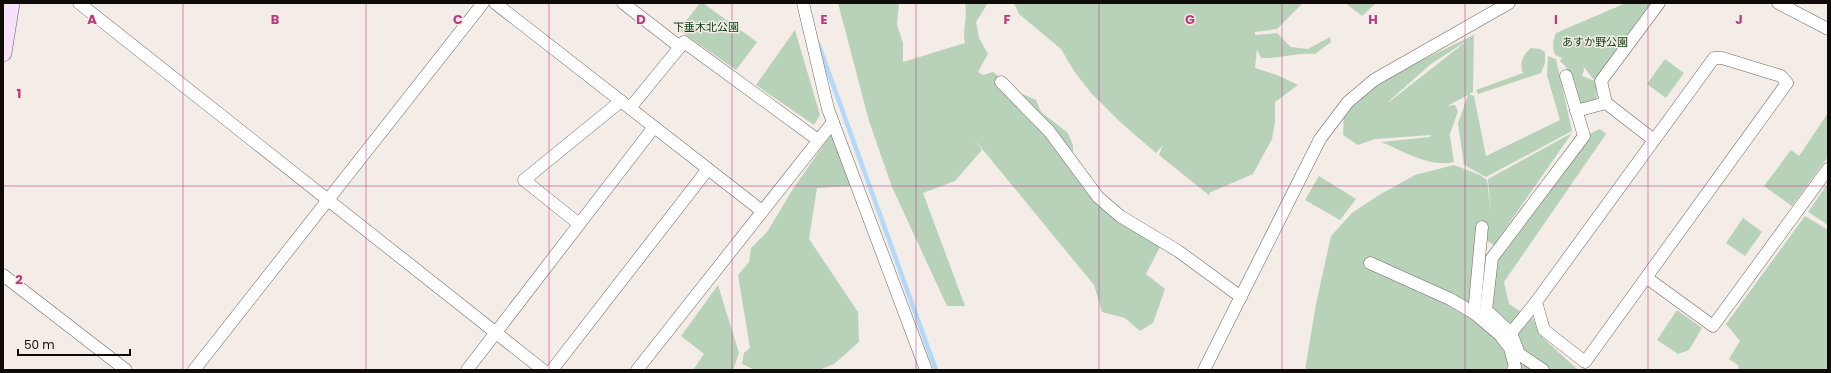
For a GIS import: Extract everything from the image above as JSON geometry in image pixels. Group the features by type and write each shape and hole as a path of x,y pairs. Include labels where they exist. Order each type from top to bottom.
{"street":[{"path":"3,53 11,3"},
{"path":"79,3 543,370"},
{"path":"194,370 483,3"},
{"path":"495,3 762,211"},
{"path":"623,3 680,47"},
{"path":"803,3 828,109 926,370"},
{"path":"1204,370 1320,139 1348,102 1374,80 1490,8 1509,3"},
{"path":"1654,140 1606,103 1601,81 1659,3"},
{"path":"1778,3 1828,29"},
{"path":"580,224 524,180 626,104 684,42 818,140"},
{"path":"1511,333 1536,302 1714,58 1722,58 1781,76 1787,83 1585,362 1544,330 1536,302"},
{"path":"1543,370 1520,354 1511,333 1486,310 1492,258 1584,136 1566,76"},
{"path":"1001,82 1049,131 1098,197 1120,216 1178,251 1241,297"},
{"path":"1576,111 1606,103"},
{"path":"637,370 833,122"},
{"path":"467,370 654,127"},
{"path":"552,370 708,169"},
{"path":"1647,278 1713,326 1828,169"},
{"path":"1474,313 1482,227"},
{"path":"1370,262 1474,313 1500,336 1510,348 1514,367 1513,370"},
{"path":"3,275 126,370"}],"green space":[{"name":"下垂木北公園","path":"700,3 703,3 757,42 736,70 679,30"},
{"path":"838,3 899,3 897,25 903,43 903,62 965,43 965,3 988,3 976,22 979,38 988,54 978,72 983,75 993,72 1020,93 1036,100 1041,112 1068,133 1073,145 1073,166 1083,186 1162,243 1146,274 1165,289 1153,323 1140,331 1125,318 1102,312 1094,285 974,139 982,150 955,181 923,193 965,306 947,306 892,187 869,121"},
{"path":"1014,3 1303,3 1277,29 1255,32 1255,35 1277,33 1291,47 1308,49 1330,37 1331,42 1315,54 1301,54 1274,58 1261,58 1257,49 1255,68 1277,75 1298,85 1275,102 1275,122 1272,139 1253,174 1209,193 1210,196 1159,155 1163,145 1156,153 1119,121 1091,93 1074,71 1061,49 1019,14"},
{"path":"1345,3 1376,3 1362,16"},
{"name":"あすか野公園","path":"1626,3 1656,3 1596,81 1597,103 1573,108 1565,74 1567,68 1560,61 1562,58 1555,55 1553,49 1556,33","holes":["1583,66 1595,81 1582,76 1584,70"]},
{"path":"795,30 820,115 814,125 756,85"},
{"path":"1476,34 1474,36 1473,92 1469,94 1474,96 1486,156 1560,120 1547,75 1548,56 1556,59 1572,131 1486,177 1464,165 1458,123 1468,95 1447,106 1455,105 1458,111 1449,137 1450,136 1454,162 1436,163 1417,158 1381,142 1430,137 1431,135 1375,139 1358,145 1343,135 1344,115 1366,87","holes":["1468,40 1389,102 1431,64"]},
{"path":"1531,48 1540,49 1545,52 1545,63 1541,73 1478,94 1476,90 1523,73 1521,66 1522,59"},
{"path":"1665,59 1684,73 1666,98 1647,84"},
{"path":"1828,113 1828,157 1792,206 1764,186 1791,150 1799,156"},
{"path":"1600,129 1606,134 1504,282 1509,304 1533,319 1543,338 1578,370 1513,370 1515,367 1510,323 1490,310 1497,257 1584,136"},
{"path":"1572,133 1494,245 1481,238 1475,303 1513,361 1508,370 1305,370 1316,304 1331,236 1352,213 1379,195 1415,175 1454,165 1480,175 1487,180 1491,213 1488,179"},
{"path":"831,134 852,186 817,188 809,239 858,312 859,342 834,364 819,370 755,370 742,364 744,353 750,348 738,275 749,262 751,248 767,232 793,189"},
{"path":"1319,176 1356,199 1340,220 1305,200"},
{"path":"1828,183 1828,225 1808,212"},
{"path":"1805,216 1828,230 1828,370 1739,370 1738,365 1729,359 1740,341 1726,324"},
{"path":"1743,218 1762,232 1745,256 1726,243"},
{"path":"718,285 739,353 733,370 693,370 704,354 681,336"},
{"path":"1677,310 1702,328 1689,350 1678,354 1657,340"}],"waterway":[{"path":"818,43 936,370"}]}
